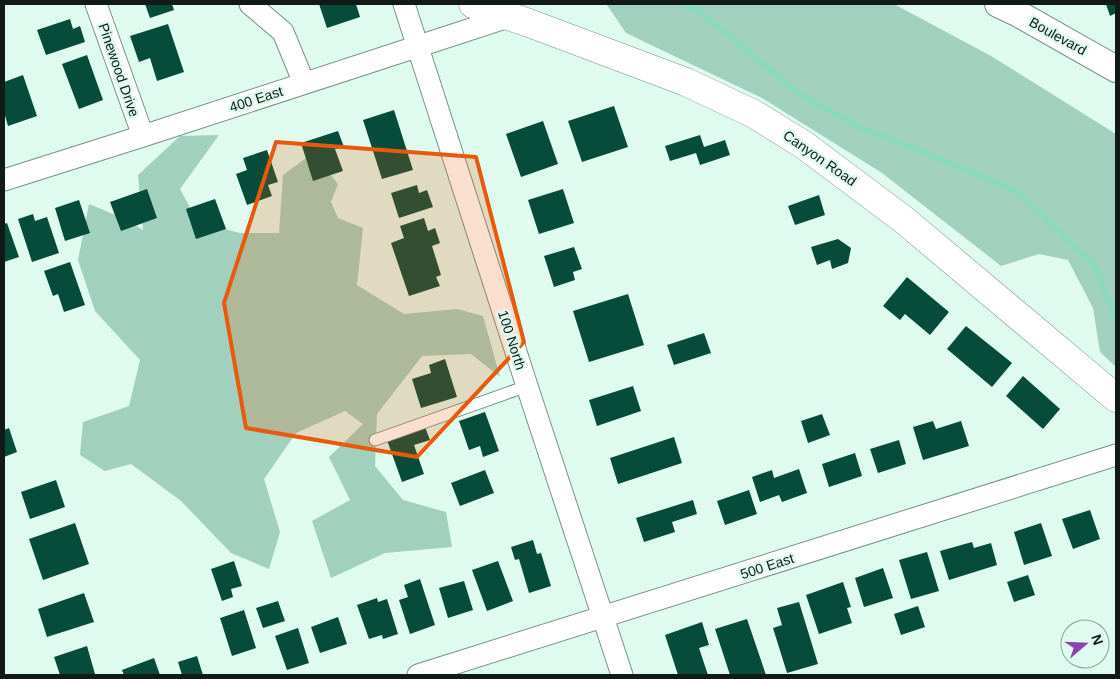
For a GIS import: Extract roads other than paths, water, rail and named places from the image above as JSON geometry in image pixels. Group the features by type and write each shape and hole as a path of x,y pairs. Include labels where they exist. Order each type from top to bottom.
{"main road":[{"name":"Canyon Road","path":"473,4 686,82 754,114 804,145 904,220 1116,398"}],"street":[{"name":"Pinewood Drive","path":"96,4 142,136"},
{"path":"250,4 283,32 304,83"},
{"name":"100 North","path":"404,4 622,675"},
{"name":"Boulevard","path":"1009,7 1116,69"},
{"name":"400 East","path":"4,180 508,16"},
{"name":"500 East","path":"418,675 1116,455"}],"lane":[{"path":"375,440 527,386"}],"waterway":[{"path":"685,4 700,12 802,96 862,128 1018,192 1095,266 1116,320"}]}
